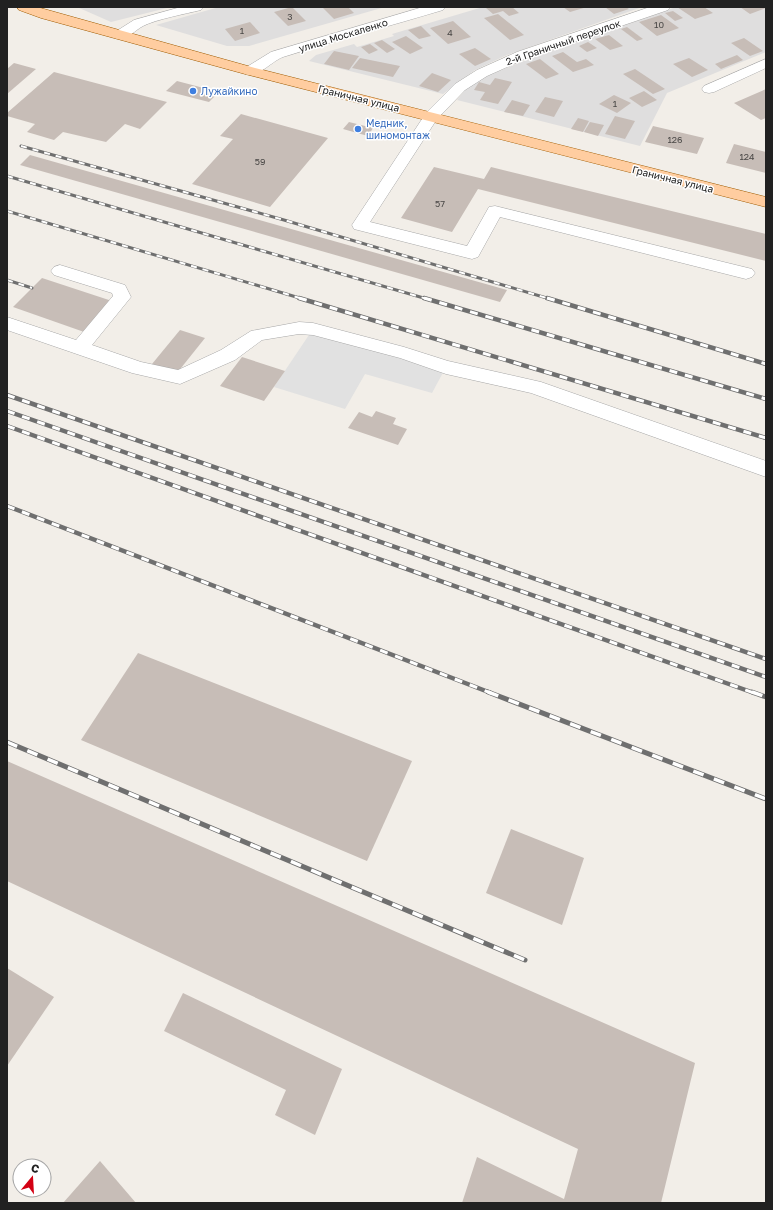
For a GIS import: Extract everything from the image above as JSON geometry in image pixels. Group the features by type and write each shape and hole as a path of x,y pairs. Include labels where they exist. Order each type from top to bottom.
{"main road":[{"name":"Граничная улица","path":"24,7 46,15 250,71 766,202"}],"street":[{"path":"120,35 139,23 196,7"},
{"name":"улица Москаленко","path":"250,71 276,56 438,7"},
{"name":"2-й Граничный переулок","path":"663,7 522,55 482,73 460,87 431,116 360,225 472,253 495,212 746,273"},
{"path":"709,89 766,63"},
{"path":"60,271 119,289 122,297 80,348"},
{"path":"7,324 139,368 180,377 228,355 257,335 298,328 313,328 404,353 446,367 534,387 766,469"}],"shaded area":[{"path":"77,7 171,7 111,22"},
{"path":"219,7 385,7 249,46 227,46 156,25"},
{"path":"483,7 642,7 507,55 475,70 443,94 309,61 316,55 354,44 357,47 394,36 392,34"},
{"path":"676,7 766,7 766,52 667,93 640,146 457,100 467,88 481,78 534,57"},
{"path":"313,329 446,367 432,393 365,374 345,409 274,387"}],"building":[{"path":"292,7 306,21 288,26 274,12"},
{"path":"322,7 348,7 354,13 334,19"},
{"path":"512,7 519,13 509,16 503,11 493,14 486,8"},
{"path":"563,7 587,7 570,12"},
{"path":"605,7 626,7 629,9 614,14"},
{"path":"677,7 704,7 713,13 695,19"},
{"path":"740,7 764,7 766,8 750,14"},
{"path":"673,11 683,18 675,21 665,13"},
{"path":"498,14 524,35 510,40 484,18"},
{"path":"661,15 679,28 657,36 639,22"},
{"path":"453,21 471,37 448,44 430,28"},
{"path":"250,22 260,33 235,41 225,29"},
{"path":"421,26 431,36 419,39 408,30"},
{"path":"627,27 643,39 637,41 621,29"},
{"path":"609,35 623,46 610,50 595,39"},
{"path":"406,36 423,48 410,54 392,42"},
{"path":"744,38 763,51 750,56 731,43"},
{"path":"382,40 395,49 387,53 374,43"},
{"path":"588,42 597,48 587,52 579,46"},
{"path":"370,44 378,50 369,54 361,47"},
{"path":"475,48 491,59 475,66 459,54"},
{"path":"334,51 359,56 349,70 324,64"},
{"path":"563,52 577,62 586,59 594,65 573,72 552,56"},
{"path":"737,55 743,60 721,69 715,64"},
{"path":"360,58 400,66 393,77 352,68"},
{"path":"689,58 708,70 692,77 673,64"},
{"path":"540,59 559,74 546,79 526,64"},
{"path":"14,63 36,69 7,94 7,69"},
{"path":"635,69 665,89 653,94 623,74"},
{"path":"54,72 167,102 140,129 125,124 106,142 63,132 54,140 27,132 35,124 7,116 7,113"},
{"path":"432,73 451,80 438,92 419,86"},
{"path":"495,78 512,82 498,104 480,100 485,92 474,90 479,82 490,85"},
{"name":"Лужайкино","path":"177,81 219,92 209,102 166,91"},
{"path":"766,89 766,118 761,120 734,103"},
{"path":"644,91 657,100 642,107 629,98"},
{"path":"614,95 631,103 617,113 599,104"},
{"path":"545,97 563,101 554,117 535,112"},
{"path":"512,100 530,105 523,116 504,112"},
{"path":"241,114 328,138 270,207 192,184 233,139 220,136"},
{"path":"615,116 635,121 625,139 605,134"},
{"path":"578,118 589,121 583,132 571,129"},
{"name":"Медник, шиномонтаж","path":"349,122 373,128 368,136 343,129"},
{"path":"590,122 604,125 598,136 584,132"},
{"path":"653,126 704,138 697,154 645,142"},
{"path":"734,144 766,152 766,173 726,163"},
{"path":"30,155 507,290 500,302 20,165"},
{"path":"434,167 484,179 491,167 766,234 766,261 478,189 452,232 401,218"},
{"path":"42,278 115,302 87,333 13,307"},
{"path":"180,330 205,338 177,373 152,364"},
{"path":"242,357 285,371 264,401 220,386"},
{"path":"376,411 396,418 393,424 407,429 398,445 348,428 359,412 372,417"},
{"path":"138,653 412,761 367,861 81,740"},
{"path":"7,761 695,1063 661,1203 462,1203 477,1157 564,1199 578,1149 7,881"},
{"path":"511,829 584,858 562,925 486,893"},
{"path":"7,968 54,997 7,1066"},
{"path":"183,993 342,1069 315,1135 275,1115 286,1090 164,1031"},
{"path":"100,1161 136,1203 63,1203"}],"railway":[{"path":"21,146 284,220 550,299"},
{"path":"7,176 427,299"},
{"path":"7,211 303,299"},
{"path":"7,280 32,288"},
{"path":"299,298 766,438"},
{"path":"424,298 766,399"},
{"path":"547,298 766,364"},
{"path":"7,395 766,659"},
{"path":"7,411 766,677"},
{"path":"7,426 754,693"},
{"path":"7,506 491,693"},
{"path":"488,692 766,799"},
{"path":"752,692 766,697"},
{"path":"7,742 525,960"}],"place":[{"name":"Лужайкино","path":"193,91"},
{"name":"Медник, шиномонтаж","path":"358,129"}]}
